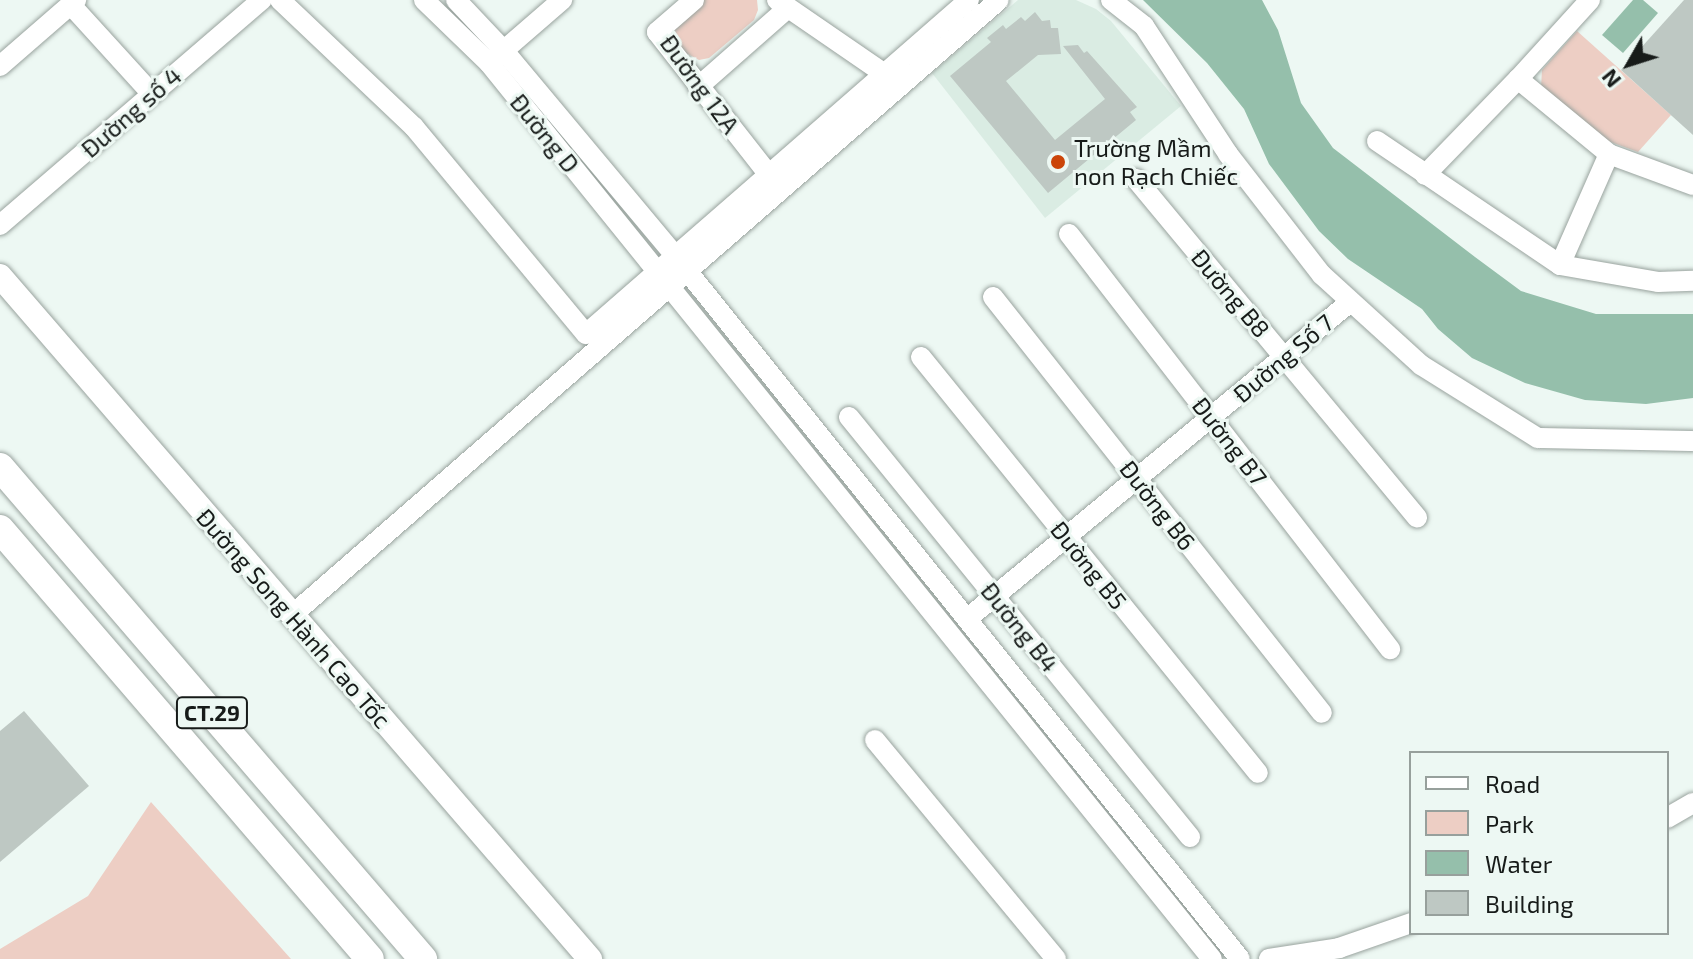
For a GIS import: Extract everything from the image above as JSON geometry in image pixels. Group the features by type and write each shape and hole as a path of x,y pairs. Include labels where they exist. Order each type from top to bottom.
{"highway":[{"name":"CT.29","path":"0,467 423,959"},
{"name":"CT.29","path":"0,529 370,959"}],"main road":[{"name":"Đường Song Hành Cao Tốc","path":"0,276 590,959"}],"street":[{"name":"Đường số 4","path":"0,225 262,0"},
{"path":"280,0 414,127 586,334 664,279"},
{"name":"Đường D","path":"424,0 496,57 681,263 1240,959"},
{"name":"Đường D","path":"456,0 664,279 1212,959"},
{"path":"496,57 562,0"},
{"name":"Đường 12A","path":"694,0 657,32 769,175"},
{"path":"291,616 664,279 769,175 969,0"},
{"path":"681,263 999,0"},
{"path":"1111,0 1144,26 1228,154 1322,275 1349,303 1421,365 1538,438 1693,441"},
{"path":"1425,175 1590,0"},
{"path":"3,58 74,2 152,94"},
{"path":"698,87 782,4 886,75"},
{"path":"1518,79 1609,154 1693,185"},
{"path":"1377,141 1560,265 1658,282 1693,281"},
{"path":"1560,265 1609,154"},
{"name":"Đường B8","path":"1136,179 1417,517"},
{"name":"Đường B7","path":"1069,234 1390,649"},
{"name":"Đường B6","path":"993,297 1322,713"},
{"name":"Đường Số 7","path":"967,619 1349,303"},
{"name":"Đường B5","path":"921,357 1258,773"},
{"name":"Đường B4","path":"849,417 1190,837"},
{"path":"875,740 1056,959"},
{"path":"1669,817 1693,803"},
{"path":"1269,959 1339,948 1409,924"}],"shaded area":[{"name":"Trường Mầm non Rạch Chiếc","path":"1018,0 1076,0 1096,9 1111,21 1181,106 1045,218 932,73"}],"green space":[{"path":"700,0 757,0 758,10 754,20 709,58 699,60 684,52 674,35 675,26"},
{"path":"1577,31 1671,115 1638,152 1605,140 1541,87 1542,70"},
{"path":"151,802 291,959 0,959 0,949 88,896"}],"water":[{"path":"1143,0 1262,0 1278,30 1301,103 1333,148 1521,291 1596,314 1693,314 1693,398 1646,404 1585,400 1525,383 1472,358 1438,329 1422,309 1348,259 1319,231 1269,164 1244,109 1207,63"},
{"path":"1633,0 1643,0 1658,13 1623,53 1602,35"}],"building":[{"path":"1684,0 1693,0 1693,135 1621,70"},
{"path":"1035,12 1042,21 1050,20 1051,28 1058,28 1061,54 1038,55 1006,81 1055,140 1105,99 1063,46 1078,45 1084,53 1087,51 1137,107 1130,112 1136,120 1048,193 950,76 991,42 987,38 1003,25 1006,29 1021,17 1025,21"},
{"path":"24,711 89,786 0,862 0,731"}],"place":[{"name":"Trường Mầm non Rạch Chiếc","path":"1058,162"}]}
